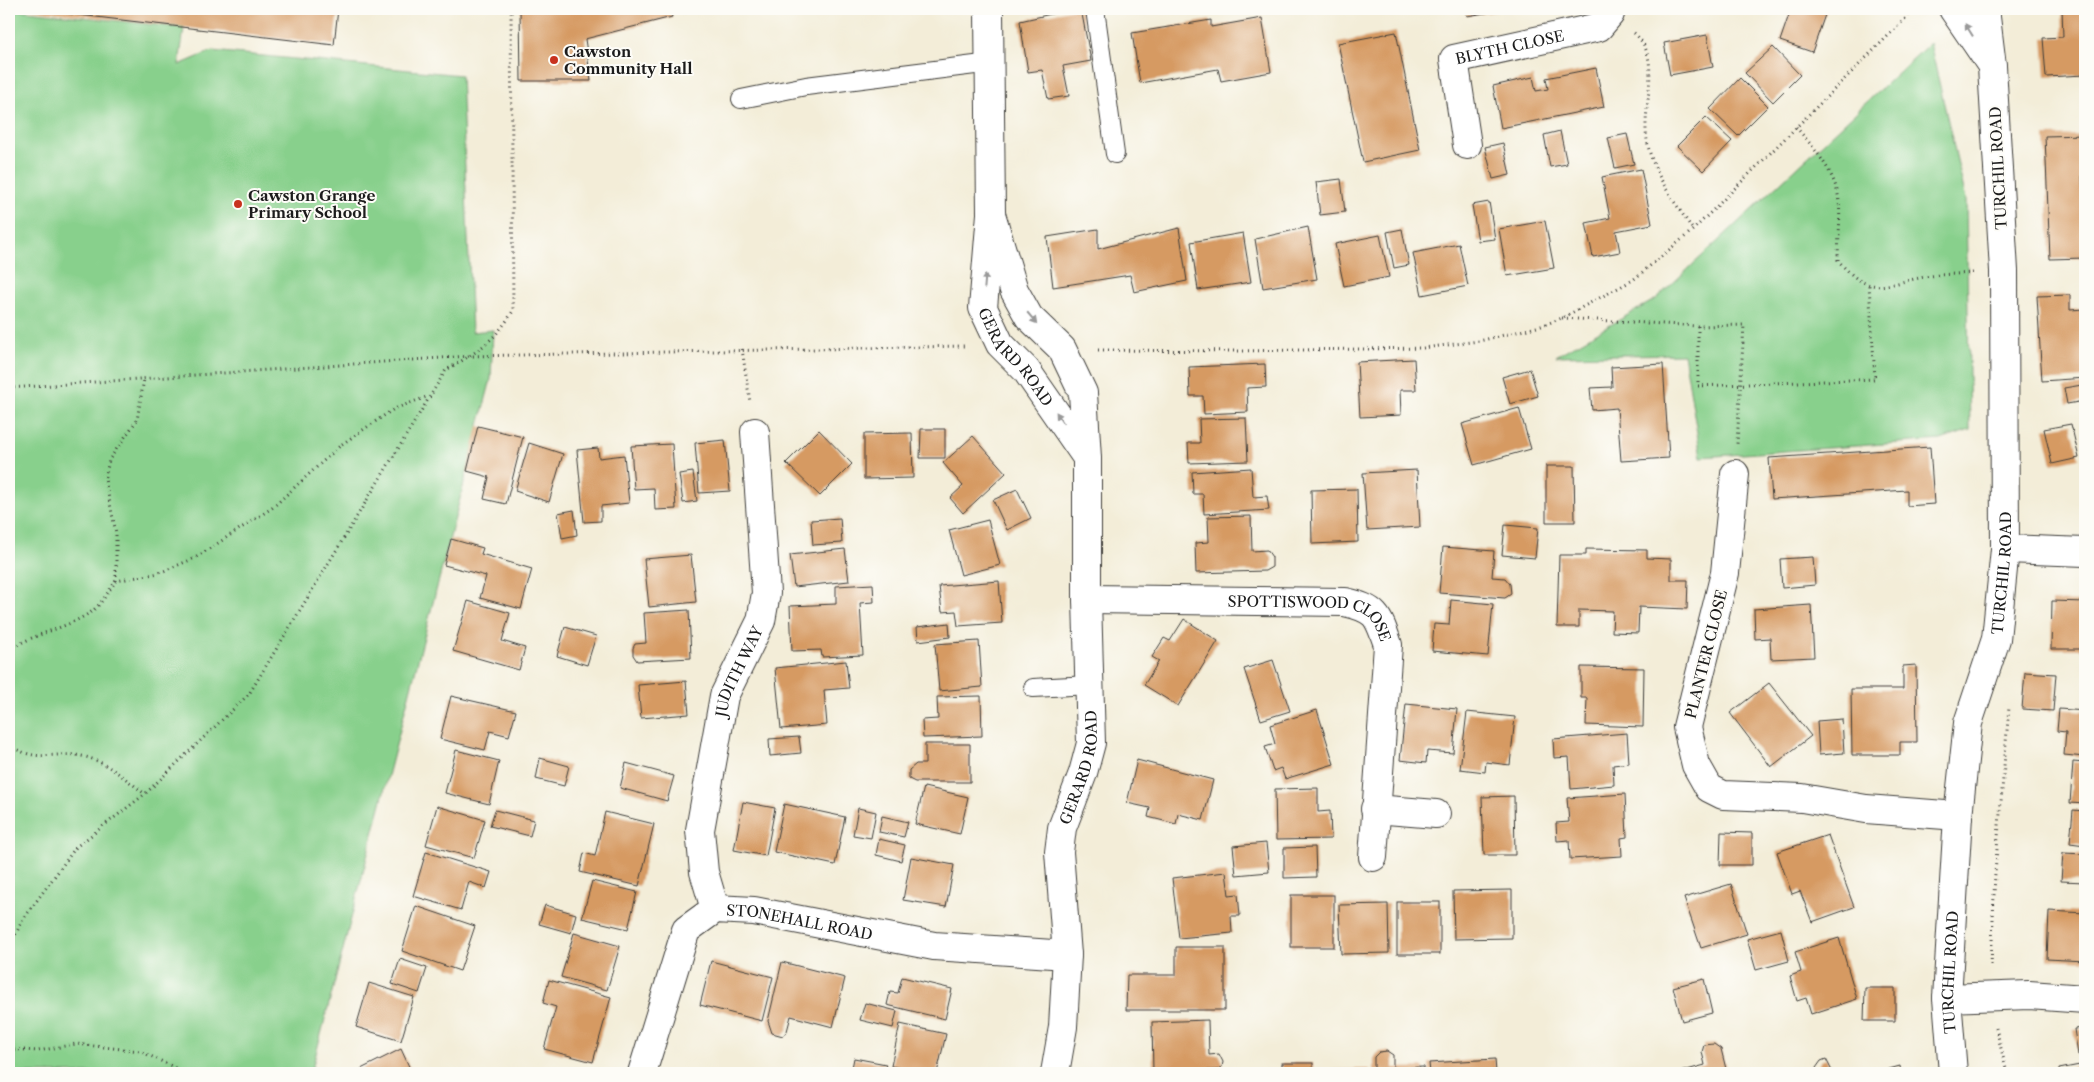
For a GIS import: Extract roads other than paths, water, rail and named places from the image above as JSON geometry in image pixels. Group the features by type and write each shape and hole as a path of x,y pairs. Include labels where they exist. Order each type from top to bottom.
{"street":[{"name":"GERARD ROAD","path":"989,9 991,214 983,308 1000,344 1026,370 1087,458"},
{"path":"1953,9 1992,66"},
{"name":"TURCHIL ROAD","path":"1953,1073 1947,998 1958,816 1968,723 1996,639 2005,549 2004,271 1992,66 1984,9"},
{"name":"BLYTH CLOSE","path":"1467,145 1454,59 1599,27 1610,14 1620,18"},
{"name":"GERARD ROAD","path":"991,214 1014,290 1030,317 1062,349 1083,393 1087,458 1087,598 1091,743 1083,773 1062,828 1058,852 1067,955 1063,1027 1055,1073"},
{"name":"JUDITH WAY","path":"715,908 704,872 700,830 724,696 760,622 766,593 756,432"},
{"name":"PLANTER CLOSE","path":"1735,474 1726,573 1687,727 1696,765 1709,788 1723,795 1802,798 1866,809 1958,816"},
{"path":"2005,549 2085,552"},
{"name":"SPOTTISWOOD CLOSE","path":"1087,598 1344,602 1366,607 1380,622 1388,645 1373,857"},
{"path":"1375,809 1436,814"},
{"name":"STONEHALL ROAD","path":"642,1073 686,930 715,908 754,912 934,946 1067,955"},
{"path":"1947,998 2029,995 2085,999"}],"lane":[{"path":"1095,9 1115,154"},
{"path":"740,99 806,86 991,63"},
{"path":"1034,688 1090,685"}],"place":[{"name":"Cawston Community Hall","path":"554,60"},
{"name":"Cawston Grange Primary School","path":"238,204"}]}
